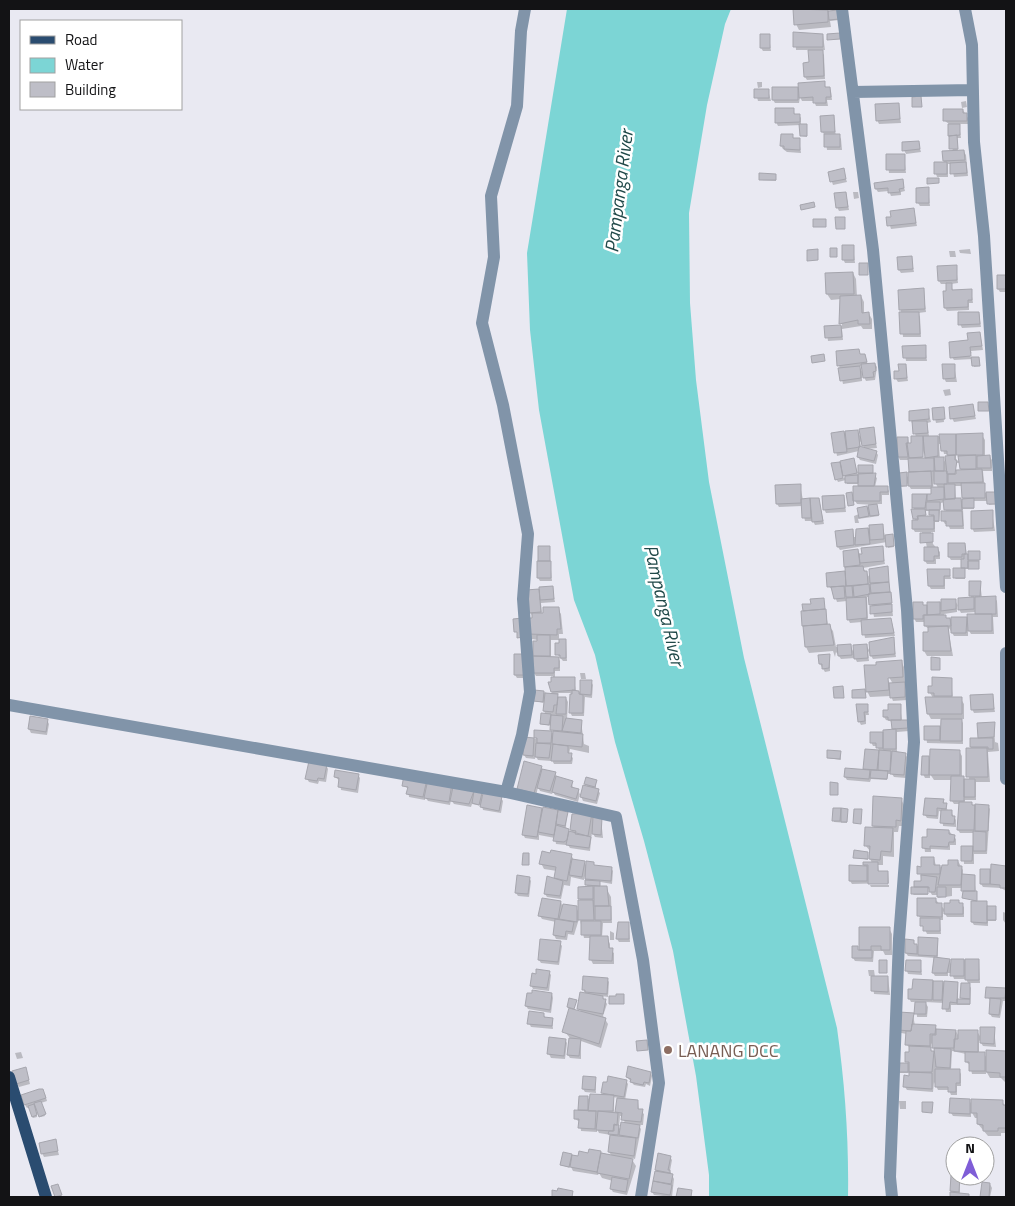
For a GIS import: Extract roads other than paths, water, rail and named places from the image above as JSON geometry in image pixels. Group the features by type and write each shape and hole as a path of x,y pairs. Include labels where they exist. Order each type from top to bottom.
{"main road":[{"path":"9,1077 46,1197"}],"street":[{"path":"506,792 522,735 530,692 523,599 528,534 505,414 482,323 494,257 491,196 517,106 521,31 525,9"},
{"path":"842,9 873,250 906,601 914,742 899,939 890,1177 892,1197"},
{"path":"965,9 972,45 974,142 984,236 1006,587"},
{"path":"853,92 973,90"},
{"path":"1006,653 1006,779"},
{"path":"9,705 506,792 616,817 642,952 659,1083 641,1197"}],"water":[{"name":"Pampanga River","path":"567,9 731,9 725,24 707,105 689,213 690,303 696,380 709,482 744,658 837,1028 846,1112 848,1197 709,1197 709,1175 696,1076 673,951 615,742 595,655 574,600 539,410 530,330 527,253"}],"place":[{"name":"LANANG DCC","path":"668,1050"}]}
